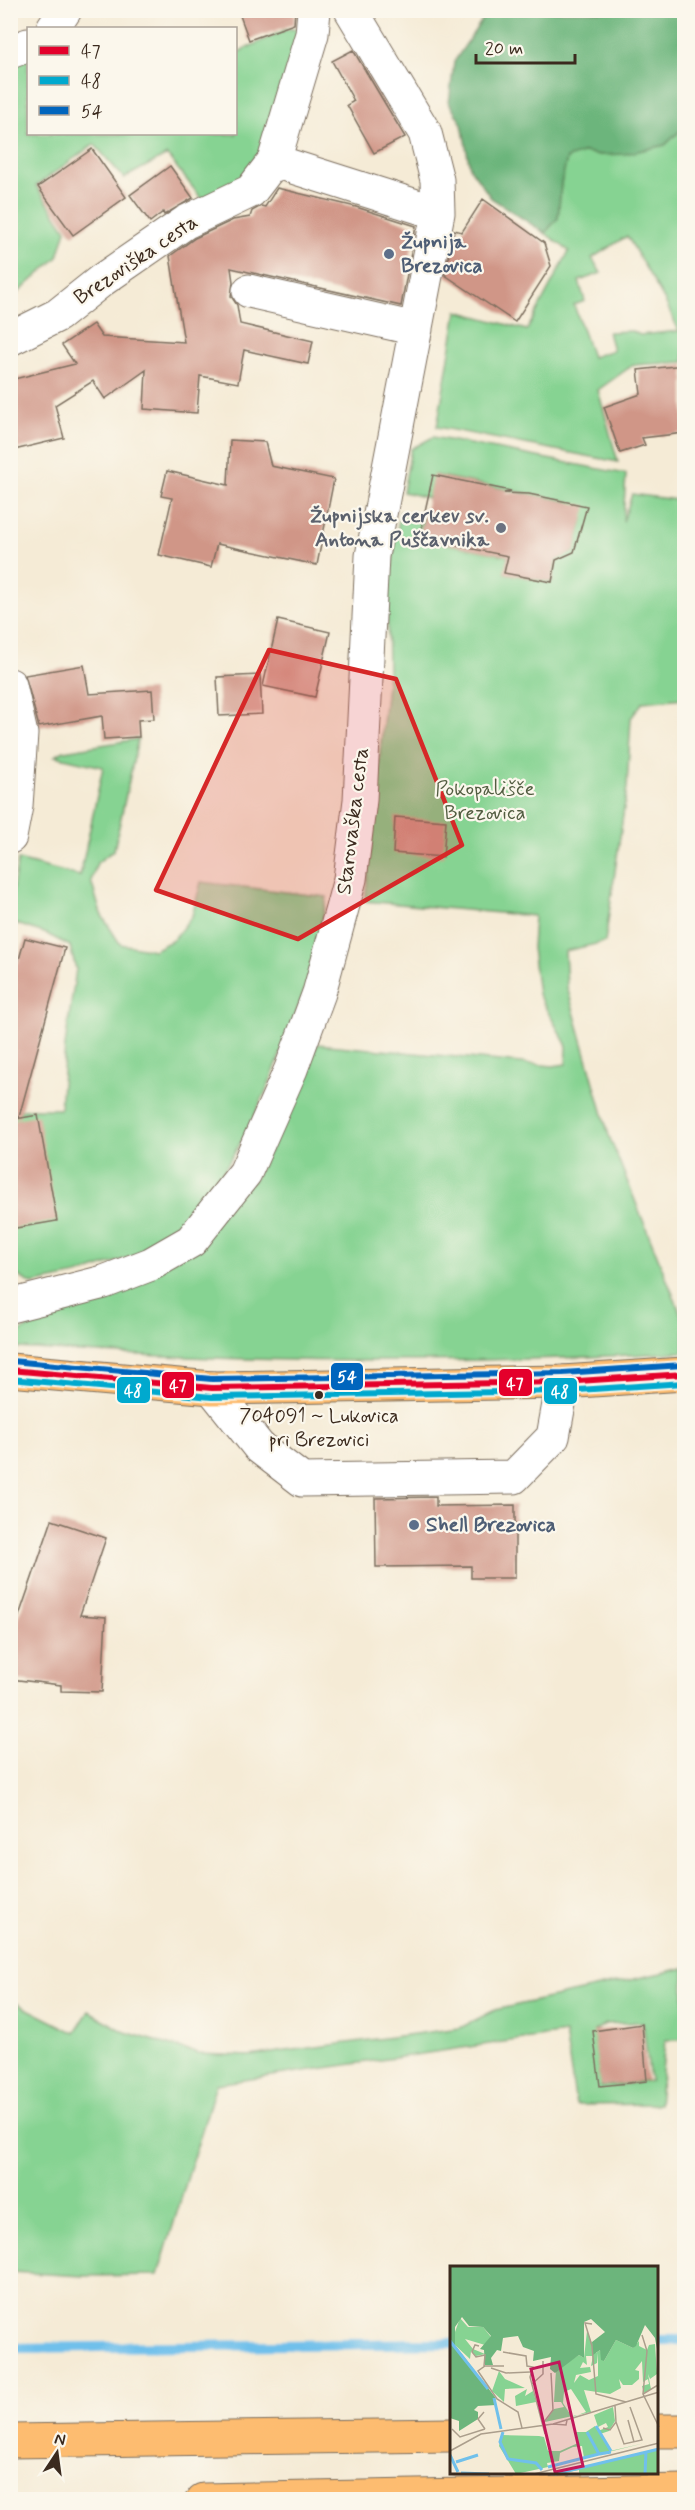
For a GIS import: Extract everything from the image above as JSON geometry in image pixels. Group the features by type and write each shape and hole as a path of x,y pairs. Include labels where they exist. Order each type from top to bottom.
{"main road":[{"path":"10,1370 212,1388 562,1382 684,1374"},
{"path":"659,2431 684,2431"},
{"path":"10,2441 450,2435"},
{"path":"203,2499 684,2491"}],"street":[{"path":"54,27 65,10"},
{"name":"Brezoviška cesta","path":"10,339 58,315 102,280 186,222 251,191 274,161 312,34 314,10"},
{"name":"Starovaška cesta","path":"10,1305 104,1282 151,1264 191,1241 245,1173 291,1069 319,993 350,879 360,800 372,556 438,213 437,180 425,133 351,10"},
{"path":"10,52 27,45"},
{"path":"274,161 438,213"},
{"path":"249,291 416,329"},
{"path":"10,685 21,734 16,806 10,837"},
{"path":"212,1388 259,1447 302,1480 514,1477 553,1437 562,1382"}],"highlighted area":[{"path":"269,650 396,679 462,845 298,939 156,890"}],"green space":[{"path":"488,11 684,11 684,127 665,145 625,154 600,155 585,152 567,158 561,183 558,218 545,233 491,198 470,168 462,124 449,103 454,62"},
{"path":"287,29 305,29 272,137 237,188 205,203 167,155 124,178 94,144 36,186 66,230 58,257 11,299 10,62 27,54 27,135 237,135 237,53"},
{"path":"684,127 684,362 633,365 598,390 618,462 437,427 457,311 527,330 569,251 545,233 558,218 561,183 567,158 585,152 600,155 665,145","holes":["627,236 665,301 679,331 640,335 632,331 608,332 613,350 592,357 574,305 585,301 579,281 601,273 592,258"]},
{"name":"Pokopališče Brezovica","path":"433,437 626,474 623,522 632,494 684,501 684,698 643,702 631,718 627,787 605,942 565,951 567,987 609,1136 684,1322 684,1352 517,1359 350,1361 184,1357 17,1348 14,1336 254,1180 300,1091 317,1044 553,1066 566,1064 567,1046 538,994 532,948 534,916 365,901 388,674 387,597 400,512 423,517 419,538 508,556 505,573 552,582 556,560 574,552 583,519 569,502 434,475 429,498 403,492 411,449"},
{"path":"138,739 114,850 97,863 91,881 101,914 120,944 154,950 173,940 192,916 201,882 327,897 312,971 268,1087 243,1139 218,1180 178,1231 137,1255 77,1275 32,1284 18,1276 11,1254 11,1112 60,1109 65,1046 76,969 70,946 47,934 11,922 11,898 18,860 80,876 103,767 55,756 64,751"},
{"path":"684,1968 684,2040 665,2040 659,2104 576,2105 565,2033 216,2084 158,2275 84,2276 11,2272 10,2000 75,2033 89,2011 125,2032 199,2054 249,2056 460,2028 495,2010","holes":["643,2022 650,2081 601,2087 594,2031 605,2024"]}],"building":[{"path":"238,10 295,10 294,24 249,40"},
{"path":"353,50 405,137 374,153 347,105 354,101 332,61"},
{"path":"92,149 126,197 73,235 38,187"},
{"path":"170,166 193,198 164,215 163,212 150,222 130,195"},
{"path":"277,188 356,207 416,226 401,306 231,268 233,282 231,296 237,305 240,324 313,341 308,364 244,350 238,383 200,376 197,413 144,409 146,370 105,399 93,381 55,405 64,438 10,451 10,380 75,364 62,345 93,324 102,337 184,342 170,256 195,238 233,220 250,217 252,211 261,206 265,207"},
{"path":"483,199 544,243 551,266 515,322 445,275 454,230 462,232"},
{"path":"684,365 684,433 642,438 645,445 620,453 604,407 641,394 638,370"},
{"path":"230,440 265,442 271,466 334,479 317,565 217,544 211,567 159,555 172,498 161,496 167,471 228,485"},
{"name":"Župnijska cerkev sv. Antona Puščavnika","path":"433,475 511,491 504,493 529,494 587,506 574,552 556,560 552,582 504,573 508,556 419,538"},
{"path":"278,620 330,632 315,697 263,686"},
{"path":"84,665 89,694 152,690 154,719 138,720 139,737 104,739 102,716 39,727 25,675"},
{"path":"260,675 262,714 219,716 217,677"},
{"path":"395,817 446,821 443,857 393,853"},
{"path":"25,938 65,948 19,1117 10,1116 10,961 18,963"},
{"path":"38,1115 57,1221 10,1229 10,1120"},
{"path":"436,1497 436,1506 515,1505 515,1578 471,1578 471,1566 376,1567 375,1498"},
{"path":"52,1520 106,1538 80,1615 106,1617 102,1692 61,1691 61,1685 10,1679 10,1642"},
{"path":"642,2024 647,2081 600,2086 593,2031"}],"waterway":[{"path":"659,2340 684,2340"},
{"path":"10,2348 450,2343"}],"transit line":[{"name":"54","path":"11,1361 212,1379 563,1373 683,1365"},
{"name":"47","path":"10,1370 212,1388 563,1382 684,1374"},
{"name":"48","path":"10,1379 212,1397 563,1391 684,1383"}],"place":[{"name":"Župnija Brezovica","path":"389,254"},
{"name":"Župnijska cerkev sv. Antona Puščavnika","path":"501,528"},
{"name":"704091 ~ Lukovica pri Brezovici","path":"319,1395"},
{"name":"Shell Brezovica","path":"414,1525"}]}
